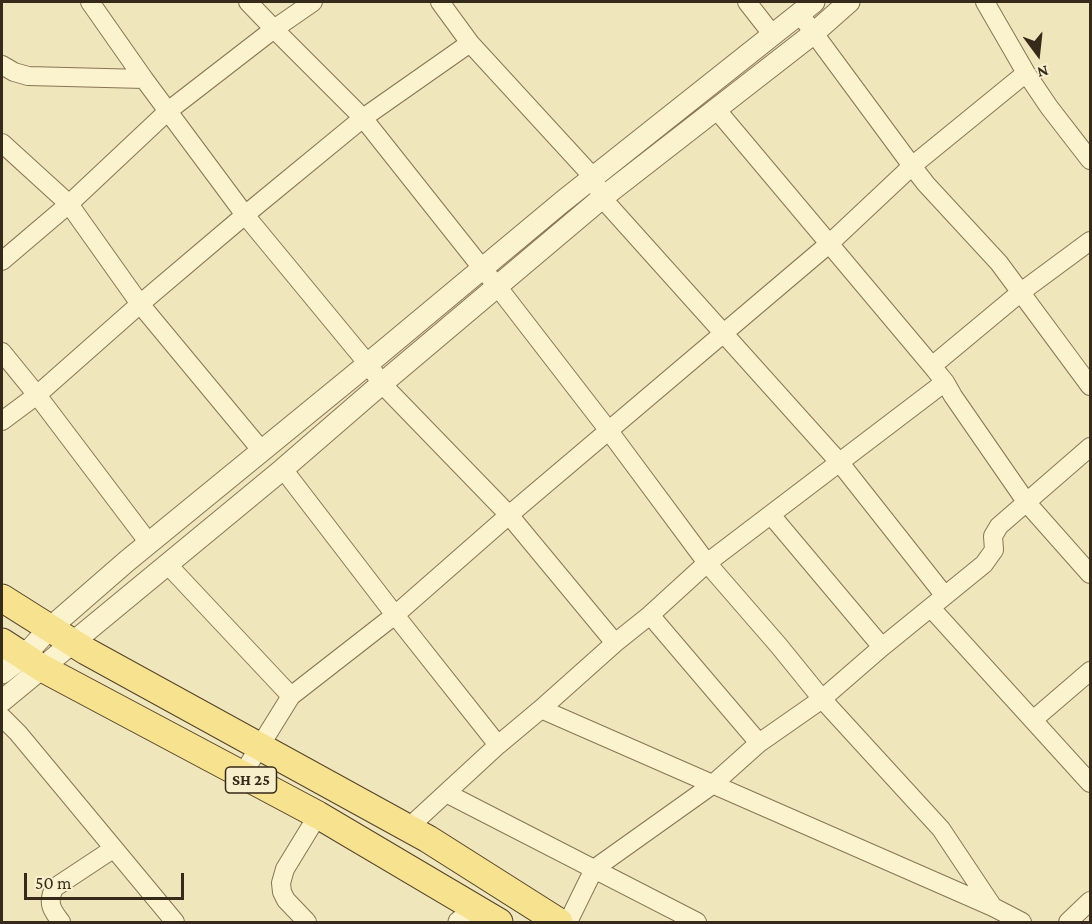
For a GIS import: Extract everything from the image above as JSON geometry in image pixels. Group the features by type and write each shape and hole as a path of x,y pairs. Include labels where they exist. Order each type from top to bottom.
{"main road":[{"path":"2,598 74,643 428,839 559,922"},
{"name":"SH 25","path":"22,655 318,815 479,918"}],"street":[{"path":"90,2 245,215 382,384 509,515 615,643"},
{"path":"248,2 363,118 497,286 707,563 822,699 941,829 993,907"},
{"path":"2,261 69,204 168,111 274,29 313,2"},
{"path":"440,2 470,43 593,177 602,198 840,463 945,596"},
{"path":"747,2 772,34"},
{"path":"22,655 74,643 283,470 602,198 814,33 849,2"},
{"path":"986,2 1026,73 1090,160"},
{"path":"2,673 50,628 149,543 593,177 807,7 814,33 912,166 999,263 1090,386"},
{"path":"2,422 38,395 140,304 363,118 470,43"},
{"path":"2,65 28,76 144,79"},
{"path":"242,775 291,696 395,615 509,515 830,243 912,166 1026,73"},
{"path":"716,109 945,382 1027,503 1090,574"},
{"path":"2,143 69,204 140,304 262,451"},
{"path":"932,366 1021,292 1090,241"},
{"path":"2,352 38,395 149,543"},
{"path":"408,828 498,745 707,563 945,382"},
{"path":"568,922 594,869 712,785 759,743 822,699 984,564 994,550 993,536 999,526 1090,447"},
{"path":"283,470 498,745"},
{"path":"771,515 882,647"},
{"path":"168,565 291,696"},
{"path":"931,608 1090,783"},
{"path":"650,615 759,743"},
{"path":"2,701 22,655"},
{"path":"1033,720 1090,671"},
{"path":"541,709 993,907 1022,922"},
{"path":"2,717 18,733 175,922"},
{"path":"446,793 697,922"},
{"path":"307,922 286,900 281,883 285,869 318,815"},
{"path":"61,922 51,908 50,897 54,888 113,849"},
{"path":"1068,922 1090,901"}]}
